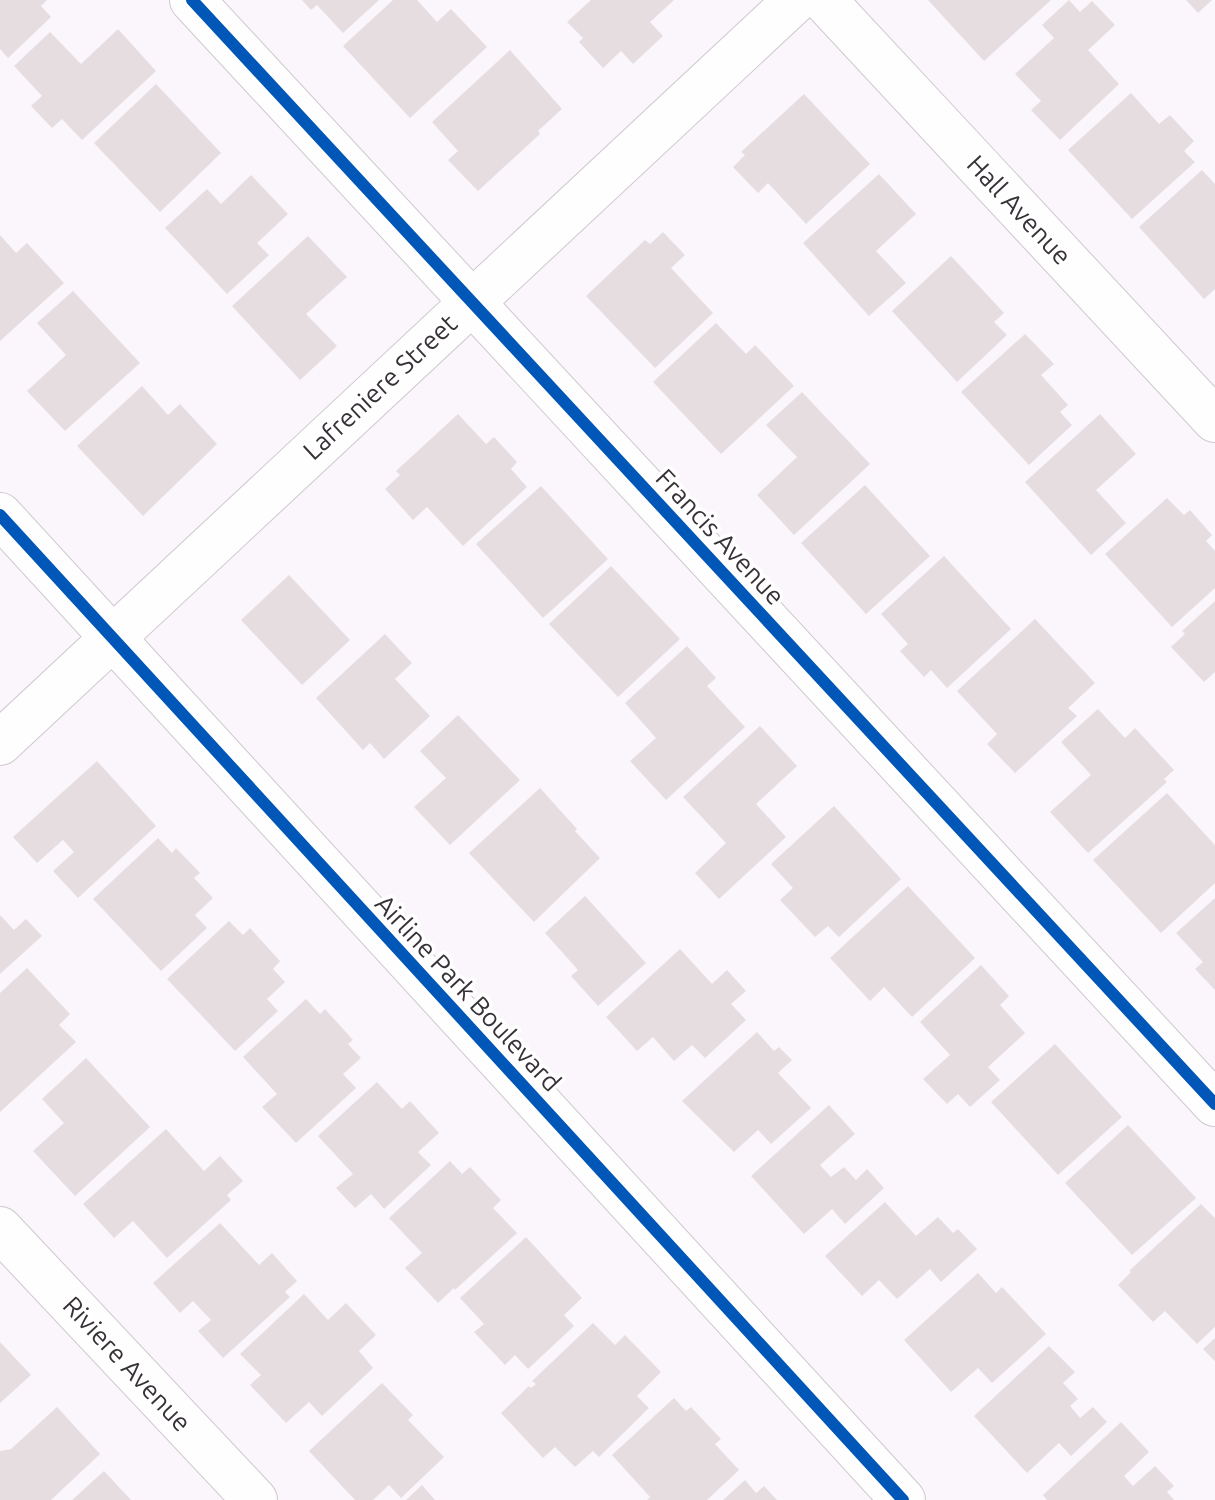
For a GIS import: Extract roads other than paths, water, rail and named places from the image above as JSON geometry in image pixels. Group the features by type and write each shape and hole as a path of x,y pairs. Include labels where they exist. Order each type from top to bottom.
{"street":[{"name":"Francis Avenue","path":"192,0 1215,1104"},
{"name":"Lafreniere Street","path":"0,743 796,0"},
{"name":"Hall Avenue","path":"824,0 1215,420"},
{"name":"Airline Park Boulevard","path":"0,515 903,1500"},
{"name":"Riviere Avenue","path":"0,1229 255,1500"}]}
